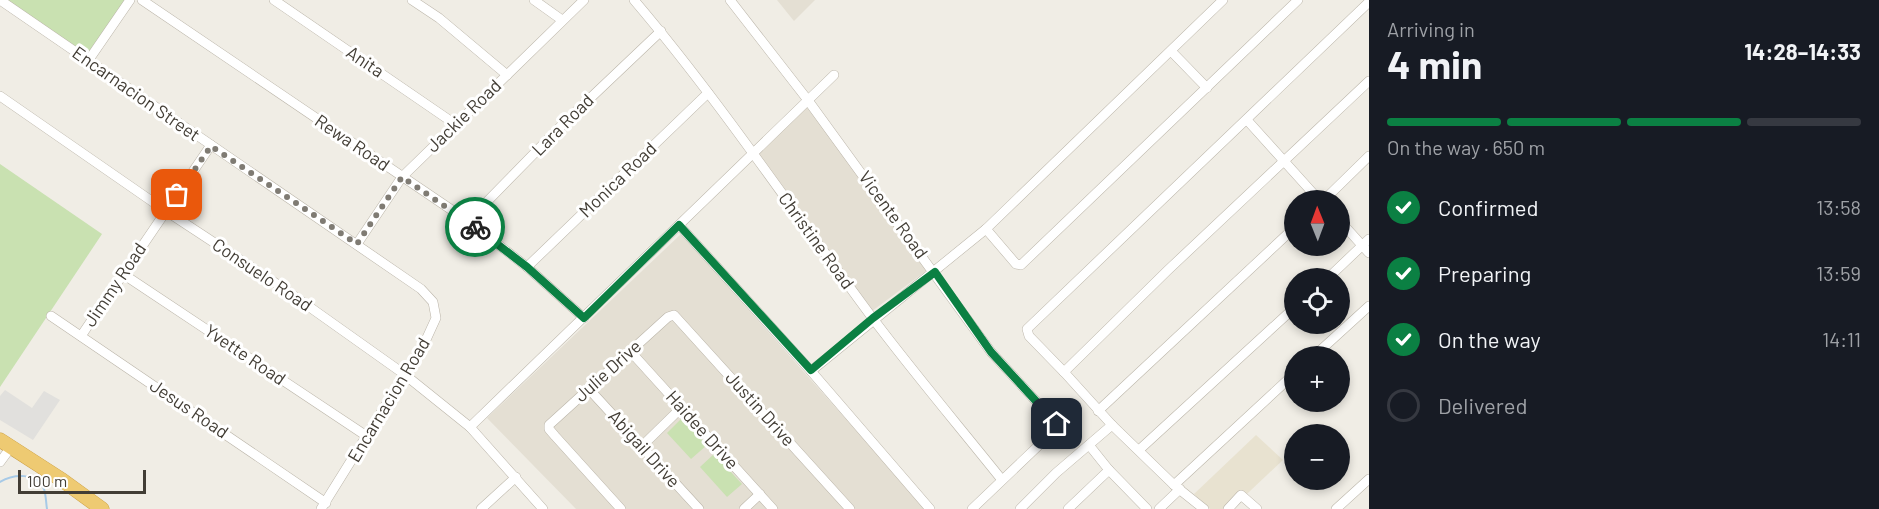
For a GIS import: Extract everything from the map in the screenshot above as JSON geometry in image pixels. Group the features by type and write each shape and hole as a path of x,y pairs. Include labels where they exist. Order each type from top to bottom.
{"highway":[{"path":"6,444 102,509"}],"street":[{"name":"Encarnacion Street","path":"0,0 421,289"},
{"path":"88,61 130,0"},
{"name":"Rewa Road","path":"142,0 468,221 527,267 584,318"},
{"name":"Anita","path":"274,0 455,124"},
{"path":"412,0 439,18 507,75"},
{"path":"534,0 561,21"},
{"name":"Jackie Road","path":"357,244 402,177 584,0"},
{"name":"Christine Road","path":"633,0 661,31 708,93 873,318 1002,480"},
{"name":"Vicente Road","path":"730,0 807,99 991,352 1057,424 1058,428 1002,480"},
{"path":"811,370 986,229 1223,0"},
{"path":"986,229 1016,264 1021,265 1298,0"},
{"path":"1204,509 1177,487 1098,411 1029,336 1027,329 1369,2"},
{"name":"Lara Road","path":"468,221 563,124 661,31"},
{"path":"1171,51 1207,88"},
{"path":"470,427 834,75"},
{"path":"1064,372 1168,270 1369,81"},
{"name":"Monica Road","path":"527,267 708,93"},
{"name":"Consuelo Road","path":"0,96 166,211 280,286 404,374 470,427 543,509"},
{"path":"1247,120 1312,190"},
{"name":"Jimmy Road","path":"81,336 211,146"},
{"path":"1333,190 1369,156"},
{"path":"679,225 811,370 930,509"},
{"path":"1340,268 1367,246 1350,230"},
{"path":"1098,411 1284,237"},
{"name":"Yvette Road","path":"123,274 368,436"},
{"name":"Encarnacion Road","path":"324,506 425,342 436,318 433,302 421,289"},
{"path":"1325,346 1369,306"},
{"name":"Justin Drive","path":"668,317 674,315 684,324 850,509"},
{"name":"Jesus Road","path":"51,316 324,506"},
{"name":"Julie Drive","path":"621,509 555,436 549,426 668,317"},
{"path":"1139,450 1284,317"},
{"name":"Haidee Drive","path":"631,351 773,509"},
{"path":"1159,509 1177,487 1284,384"},
{"name":"Abigail Drive","path":"588,388 699,509"},
{"path":"642,446 681,408"},
{"path":"1020,509 1056,473 1112,425"},
{"path":"0,462 6,444"},
{"path":"1089,445 1109,470 1147,509"},
{"path":"1068,509 1109,470"},
{"path":"480,509 516,477"},
{"path":"1336,509 1369,479"},
{"path":"972,509 1002,480"},
{"path":"744,509 760,494"},
{"path":"1228,509 1239,496 1243,495 1257,509"}],"shaded area":[{"path":"777,0 815,0 794,21"},
{"path":"805,105 930,268 872,311 754,152"},
{"path":"681,234 926,509 576,509 487,418"},
{"path":"5,390 32,408 44,391 60,400 33,440 0,420 0,396"},
{"path":"1256,435 1283,460 1231,509 1210,509 1194,494"}],"green space":[{"path":"5,0 126,0 86,57"},
{"path":"0,164 102,234 0,387"},
{"path":"682,418 707,445 691,459 667,433"},
{"path":"714,454 742,484 727,497 700,467"}],"waterway":[{"path":"0,482 18,476 36,480 44,489 47,509"}],"way so far":[{"path":"177,195 211,146 357,244 402,177 475,227"}],"route":[{"path":"475,227 527,267 584,318 679,225 811,370 873,318 935,272 991,352 1057,424"}]}
